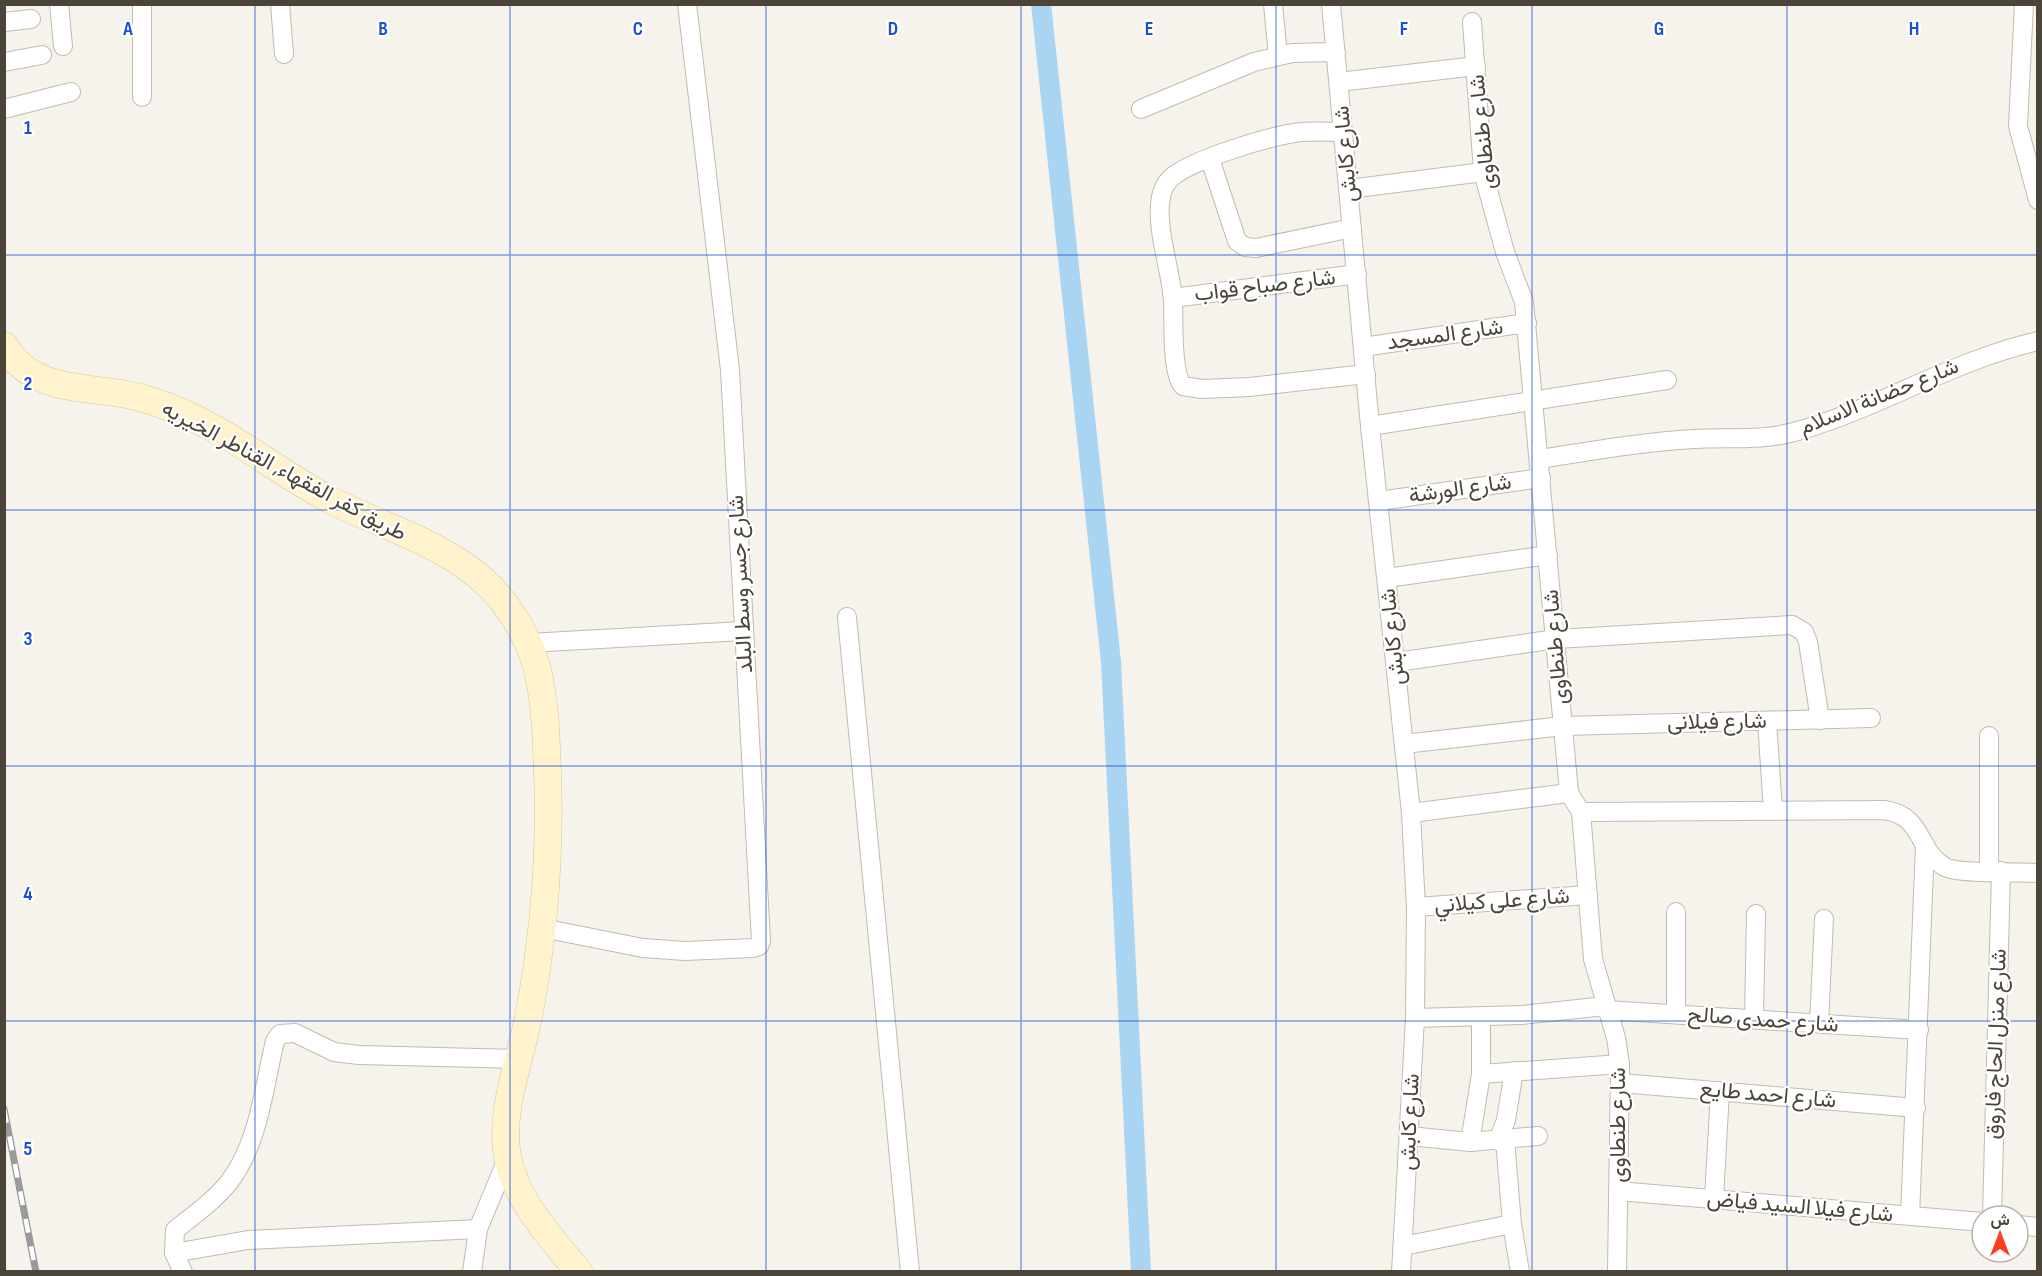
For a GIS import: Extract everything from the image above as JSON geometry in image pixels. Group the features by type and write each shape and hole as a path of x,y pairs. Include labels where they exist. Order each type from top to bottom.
{"street":[{"path":"59,4 63,46"},
{"path":"142,4 142,97"},
{"path":"280,4 284,54"},
{"name":"شارع جسر وسط البلد","path":"542,928 643,948 685,951 759,946 762,935 730,370 687,4"},
{"path":"1273,4 1278,56"},
{"name":"شارع كابش","path":"1331,4 1370,426 1411,813 1416,907 1415,1018 1401,1272"},
{"path":"2024,4 2018,126 2037,200"},
{"path":"4,22 31,18"},
{"name":"شارع طنطاوى","path":"1472,22 1483,172 1505,252 1524,302 1527,323 1569,793 1581,813 1593,959 1616,1038 1620,1064 1617,1272"},
{"path":"1141,109 1254,62 1292,53 1336,52"},
{"path":"4,62 42,55"},
{"path":"1339,82 1476,66"},
{"path":"4,109 71,92"},
{"path":"1343,132 1300,132 1252,143 1210,159 1168,180 1161,195 1160,210 1173,298 1177,375 1183,386 1202,389 1249,387 1366,374"},
{"path":"1210,159 1237,241 1245,247 1256,248 1352,228"},
{"path":"1349,189 1483,172"},
{"name":"شارع صباح قواب","path":"1173,298 1357,274"},
{"name":"شارع المسجد","path":"1363,347 1527,323"},
{"name":"شارع حضانة الاسلام","path":"1540,459 1646,443 1695,439 1743,439 1791,433 1836,419 1976,358 2037,341"},
{"name":"طريق كفر الفقهاء, القناطر الخيريه","path":"4,345 25,370 42,380 62,386 140,397 168,406 220,432 325,497 438,550 467,567 492,589 512,615 528,643 540,679 548,787 548,858 542,928 520,1059 507,1112 508,1158 522,1198 579,1272"},
{"path":"1370,426 1667,380"},
{"name":"شارع الورشة","path":"1379,501 1541,478"},
{"path":"1387,578 1548,555"},
{"path":"847,617 910,1272"},
{"path":"1396,662 1556,639 1792,625 1804,632 1808,642 1820,720"},
{"path":"528,643 743,631"},
{"name":"شارع فيلانى","path":"1404,744 1563,726 1871,718"},
{"path":"1767,721 1773,811"},
{"name":"شارع منزل الحاج فاروق","path":"1989,736 1995,871 1992,1204"},
{"path":"1411,813 1569,793"},
{"path":"1581,813 1896,812 1915,825 1925,845 1939,863 1948,869 2037,873"},
{"path":"1911,1216 1925,845"},
{"name":"شارع على كيلاني","path":"1416,907 1588,895"},
{"path":"1676,912 1676,1014"},
{"path":"1754,1019 1756,914"},
{"path":"1819,1023 1824,919"},
{"name":"شارع حمدى صالح","path":"1415,1018 1481,1017 1606,1008 1919,1030"},
{"path":"1470,1142 1481,1074 1481,1017"},
{"path":"183,1272 174,1253 175,1230 210,1202 230,1180 245,1156 253,1133 275,1041 280,1034 295,1033 334,1052 358,1055 520,1059"},
{"path":"1481,1074 1620,1064"},
{"path":"1514,1071 1502,1140 1520,1272"},
{"name":"شارع احمد طايع","path":"1621,1083 1916,1108"},
{"path":"1714,1199 1720,1091"},
{"path":"1409,1136 1470,1142 1538,1136"},
{"path":"472,1272 478,1229 508,1158"},
{"name":"شارع فيلا السيد فياض","path":"1618,1191 1970,1221"},
{"path":"1403,1246 1512,1224"},
{"path":"174,1253 248,1240 478,1229"}],"waterway":[{"path":"1041,4 1111,662 1141,1272"}],"railway":[{"path":"4,1109 36,1272"}]}
